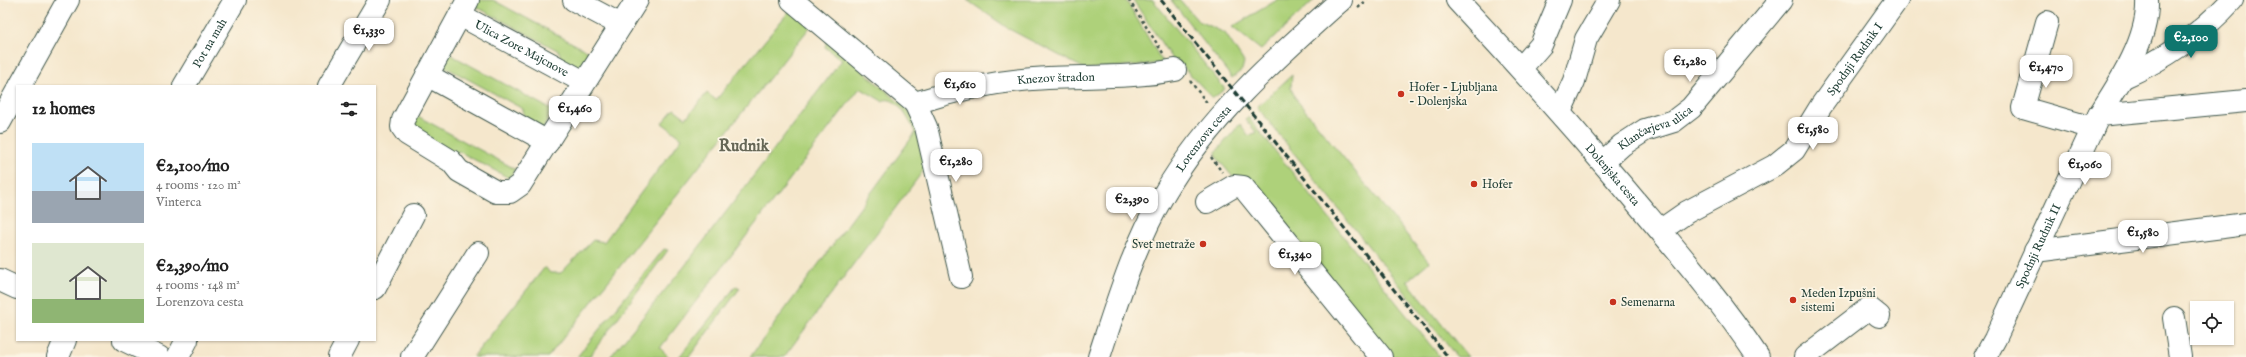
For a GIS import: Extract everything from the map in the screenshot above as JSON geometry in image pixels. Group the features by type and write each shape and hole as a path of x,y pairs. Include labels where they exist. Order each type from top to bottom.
{"street":[{"path":"21,85 68,0"},
{"name":"Pot na mah","path":"185,85 234,0"},
{"path":"331,85 380,0"},
{"path":"574,0 621,25"},
{"name":"Ulica Zore Majcnove","path":"584,82 464,7 403,120 404,131 451,162 459,171 501,193 512,191 520,185 548,142 636,0"},
{"path":"792,0 914,103 926,127 961,277"},
{"name":"Dolenjska cesta","path":"1457,0 1560,112 1689,262 1734,320 1758,357"},
{"path":"1521,68 1541,45 1560,0"},
{"path":"1560,112 1574,81 1586,39 1609,0"},
{"name":"Klančarjeva ulica","path":"1602,162 1622,145 1645,130 1674,121 1691,108 1781,0"},
{"name":"Spodnji Rudnik I","path":"1661,230 1687,212 1774,166 1794,150 1821,106 1897,0"},
{"name":"Spodnji Rudnik II","path":"1984,357 1995,339 2096,122 2122,78 2138,43 2147,9 2147,0"},
{"path":"2122,78 2150,66 2185,42 2232,0"},
{"name":"Lorenzova cesta","path":"1098,357 1130,265 1164,194 1202,138 1221,115 1339,1"},
{"path":"2047,22 2023,108 2096,122 2246,101"},
{"name":"Knezov štradon","path":"914,103 959,89 1006,82 1047,78 1128,76 1175,70"},
{"path":"427,75 548,142"},
{"path":"0,122 16,93"},
{"path":"1207,202 1234,186 1243,187 1252,195 1381,357"},
{"path":"376,286 413,215"},
{"path":"2035,251 2246,224"},
{"path":"412,357 478,252"},
{"path":"0,280 16,288"},
{"path":"1805,357 1869,308 1879,316"},
{"path":"2174,318 2180,357"},
{"path":"58,357 65,341"},
{"path":"126,341 159,357"},
{"path":"178,357 186,341"},
{"path":"339,357 347,341"}],"path":[{"path":"1129,0 1175,70 1183,74 1192,83 1212,108"},
{"path":"1211,152 1212,160 1234,186"}],"green space":[{"path":"473,0 493,0 589,52 580,70 563,66 559,51 471,4"},
{"path":"967,0 1126,0 1163,63 1085,69 1009,29"},
{"path":"1133,0 1153,0 1225,89 1213,98 1183,67 1172,59"},
{"path":"1171,0 1180,0 1198,21 1225,33 1244,62 1242,70 1232,78"},
{"path":"1277,0 1314,0 1261,50 1232,27"},
{"path":"791,9 810,27 548,357 473,357 545,267 550,273 561,273 593,240 604,242 682,138 662,123 674,109 686,118 707,93 716,100"},
{"path":"827,40 906,108 917,124 926,167 784,357 750,357 916,132 902,110 893,101 882,101 860,88 660,348 669,357 610,357 684,267 842,60 825,47"},
{"path":"446,52 552,110 543,129 525,122 523,109 440,64"},
{"path":"1292,75 1291,87 1295,98 1429,262 1407,281 1468,357 1457,357 1257,107"},
{"path":"412,113 515,169 509,178 458,151 454,156 407,125"},
{"path":"1248,117 1440,357 1392,357 1252,182 1232,176 1217,158 1216,152 1240,124 1249,136 1256,132 1245,119"},
{"path":"664,249 668,250 589,357 577,357"},
{"path":"736,286 740,288 689,357 679,357"}],"railway":[{"path":"1161,0 1448,357"}],"place":[{"name":"Hofer - Ljubljana - Dolenjska","path":"1401,94"},
{"name":"Hofer","path":"1474,184"},
{"name":"Svet metraže","path":"1203,244"},
{"name":"Meden Izpušni sistemi","path":"1793,300"},
{"name":"Semenarna","path":"1613,302"}],"district":[{"name":"Rudnik","path":"744,145"}]}
